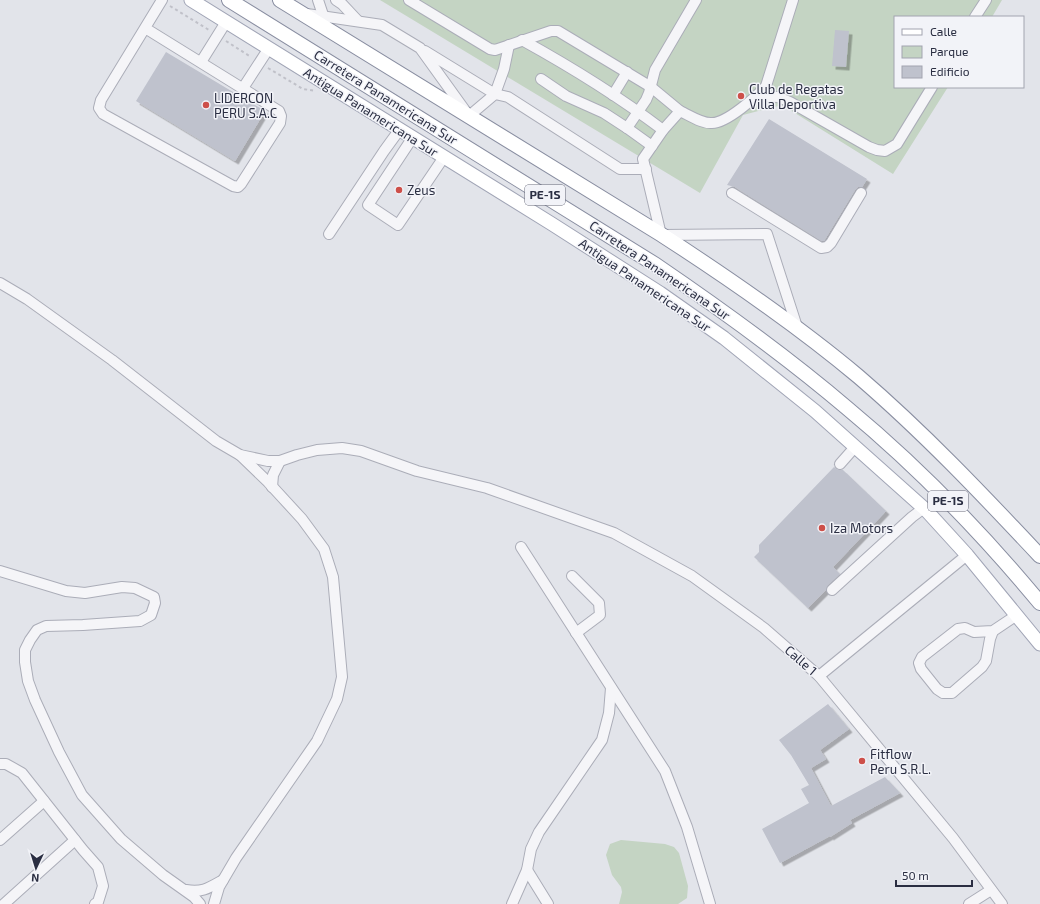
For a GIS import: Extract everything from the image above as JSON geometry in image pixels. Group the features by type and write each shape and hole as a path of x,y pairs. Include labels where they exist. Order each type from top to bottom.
{"highway":[{"name":"Carretera Panamericana Sur","path":"229,0 656,265 705,298 780,353 848,408 922,475 973,526 1040,603"},
{"name":"Carretera Panamericana Sur","path":"280,0 303,14 326,23 469,116 661,235 718,272 798,330 858,377 923,436 1040,556"}],"main road":[{"name":"Antigua Panamericana Sur","path":"191,0 400,129 646,284 724,338 809,406 924,508 967,556 1040,644"}],"street":[{"path":"145,28 279,111 281,116 280,122 241,184 238,186 233,186 103,114 99,108 101,100 162,0"},
{"path":"318,0 326,23 358,21 382,25 495,94 508,97 518,103 620,169 646,170"},
{"path":"336,0 342,4 358,21"},
{"path":"409,0 490,49 495,50 551,31 558,31 651,87 680,110 702,121 712,123 723,120 742,108 758,96 766,86 793,0"},
{"path":"627,128 646,100 651,87 654,70 696,0"},
{"path":"976,16 986,0"},
{"path":"201,62 226,22"},
{"path":"522,40 563,62 638,111 663,130"},
{"path":"420,48 469,116 495,94 504,69 509,45"},
{"path":"243,88 269,48"},
{"path":"613,95 627,72"},
{"path":"541,79 566,96 604,113 652,146"},
{"path":"758,96 778,97 790,102 869,148 885,151 897,144 931,88"},
{"path":"680,110 663,130 643,159 661,235 766,234"},
{"path":"329,234 400,129"},
{"path":"414,138 368,205 398,225 444,157"},
{"path":"732,193 821,248 827,247 831,243 860,194"},
{"path":"766,234 776,220"},
{"path":"766,234 798,330"},
{"path":"0,283 27,299 112,360 216,441 240,456 302,519 324,549 333,577 342,677 337,699 317,742 236,858 219,887 214,904"},
{"path":"840,464 855,447"},
{"name":"Calle 1","path":"280,461 297,454 317,450 342,448 361,451 417,470 486,488 530,502 614,533 692,576 764,628 819,676 953,838 1000,904"},
{"path":"240,456 268,461 280,461 276,468 272,487"},
{"path":"832,590 912,517 924,508"},
{"path":"521,547 610,688 665,771 687,827 710,904"},
{"path":"819,676 967,556"},
{"path":"0,571 66,591 85,594 122,587 136,588 154,597 155,603 151,615 140,621 46,626 37,630 25,650 25,662 28,681 35,700 59,752 82,795 121,839 163,876 194,897 200,904"},
{"path":"572,576 599,603 600,609 600,615 576,633"},
{"path":"993,631 986,661 982,667 952,693 943,693 937,689 921,669 919,663 922,657 952,632 965,628 974,632 993,631 1017,615"},
{"path":"512,904 527,870 531,849 539,832 602,740 609,713 610,688"},
{"path":"0,764 6,764 22,773 98,867 104,886 98,902 95,904"},
{"path":"0,840 44,801"},
{"path":"4,904 75,840"},
{"path":"527,870 548,904"},
{"path":"184,890 197,892 209,888 223,880"},
{"path":"969,904 991,890"}],"path":[{"path":"162,0 303,89 317,92"}],"green space":[{"name":"Club de Regatas Villa Deportiva","path":"380,0 1002,0 993,16 894,16 894,88 947,88 893,174 782,105 743,115 700,193"},
{"path":"621,840 665,844 674,847 679,853 688,886 687,898 678,904 619,904 622,892 621,887 612,875 606,855 610,844"}],"building":[{"path":"835,30 849,31 846,67 832,66"},
{"path":"166,52 265,111 235,161 136,101"},
{"path":"769,119 867,179 862,187 858,187 855,190 824,241 735,187 727,185"},
{"name":"Iza Motors","path":"834,467 838,470 843,470 886,511 833,567 840,574 808,608 754,557 759,552 759,545"},
{"path":"828,704 849,729 820,750 826,759 811,768 831,806 885,777 900,793 850,820 852,823 830,837 780,863 762,829 809,803 801,789 809,785 791,755 779,740"}],"place":[{"name":"Club de Regatas Villa Deportiva","path":"741,96"},
{"name":"LIDERCON PERU S.A.C","path":"206,105"},
{"name":"Zeus","path":"399,190"},
{"name":"Iza Motors","path":"822,528"},
{"name":"Fitflow Peru S.R.L.","path":"862,761"}]}
